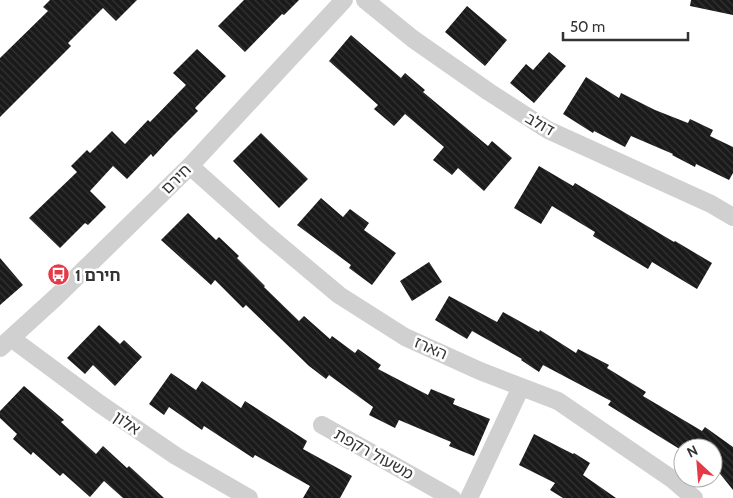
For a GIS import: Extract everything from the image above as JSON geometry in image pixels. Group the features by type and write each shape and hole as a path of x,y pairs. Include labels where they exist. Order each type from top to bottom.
{"street":[{"name":"חירם","path":"6,343 55,298 190,166 344,0"},
{"name":"דולב","path":"366,0 413,39 548,130 711,204 733,217"},
{"name":"הארז","path":"190,166 265,233 339,295 405,337 480,371 558,401 672,479 694,498"},
{"name":"אלון","path":"6,343 176,456 249,498"},
{"path":"469,498 521,387"},
{"name":"משעול רקפת","path":"322,425 452,498"}],"building":[{"path":"50,0 137,0 116,21 103,8 68,43 71,46 0,117 0,58 48,11 43,7"},
{"path":"244,0 299,0 284,15 282,14 245,52 218,26"},
{"path":"691,0 733,0 733,15 690,6"},
{"path":"467,6 507,40 485,66 445,32"},
{"path":"351,35 401,78 405,73 425,90 423,92 488,146 492,141 512,158 484,191 458,168 452,175 433,160 444,147 405,114 394,126 374,109 378,105 329,61"},
{"path":"197,49 226,76 195,108 198,111 153,157 151,154 127,179 113,166 90,191 106,207 88,225 85,223 60,248 29,218 77,172 71,166 87,150 90,153 112,131 125,144 148,120 150,122 186,85 173,73"},
{"path":"549,52 566,66 534,103 510,83 526,64 533,70"},
{"path":"586,77 619,98 621,93 655,110 688,123 690,119 713,130 710,136 733,147 733,173 729,180 696,164 695,167 673,154 631,136 625,147 594,131 593,133 563,114"},
{"path":"261,133 308,179 279,208 233,161"},
{"path":"539,166 573,186 575,183 712,263 697,289 652,262 648,269 593,236 595,232 552,206 541,224 514,208"},
{"path":"321,198 343,217 350,209 369,223 364,230 396,253 372,285 349,268 351,265 297,225"},
{"path":"188,213 216,240 219,237 239,256 237,258 299,321 304,316 330,339 332,336 355,353 358,349 381,365 378,369 428,395 431,389 455,399 453,404 490,419 474,456 449,446 451,442 399,420 395,428 369,415 373,407 329,375 326,379 309,366 246,305 243,308 215,280 211,285 161,240"},
{"path":"0,258 23,285 0,305"},
{"path":"429,262 442,282 412,301 400,281"},
{"path":"449,296 497,322 503,312 539,332 540,330 576,353 578,349 609,365 607,368 646,392 643,396 702,431 705,427 720,438 673,438 673,445 608,405 611,401 543,365 539,372 522,359 472,331 467,339 435,320"},
{"path":"99,325 120,344 124,340 142,357 115,386 93,365 85,374 67,358"},
{"path":"171,373 196,390 202,381 241,408 245,401 307,441 303,449 352,476 340,498 303,498 310,486 255,455 253,458 204,426 202,430 169,407 164,415 149,404"},
{"path":"24,386 64,420 61,422 96,454 103,446 127,468 129,466 164,498 123,498 104,481 90,497 63,473 60,476 33,452 31,455 13,439 17,434 0,418 0,411"},
{"path":"534,434 574,453 590,463 583,475 616,498 563,498 550,490 555,483 519,465"},
{"path":"723,440 733,447 733,490 723,478"}],"place":[{"name":"חירם 1","path":"59,275"}]}
